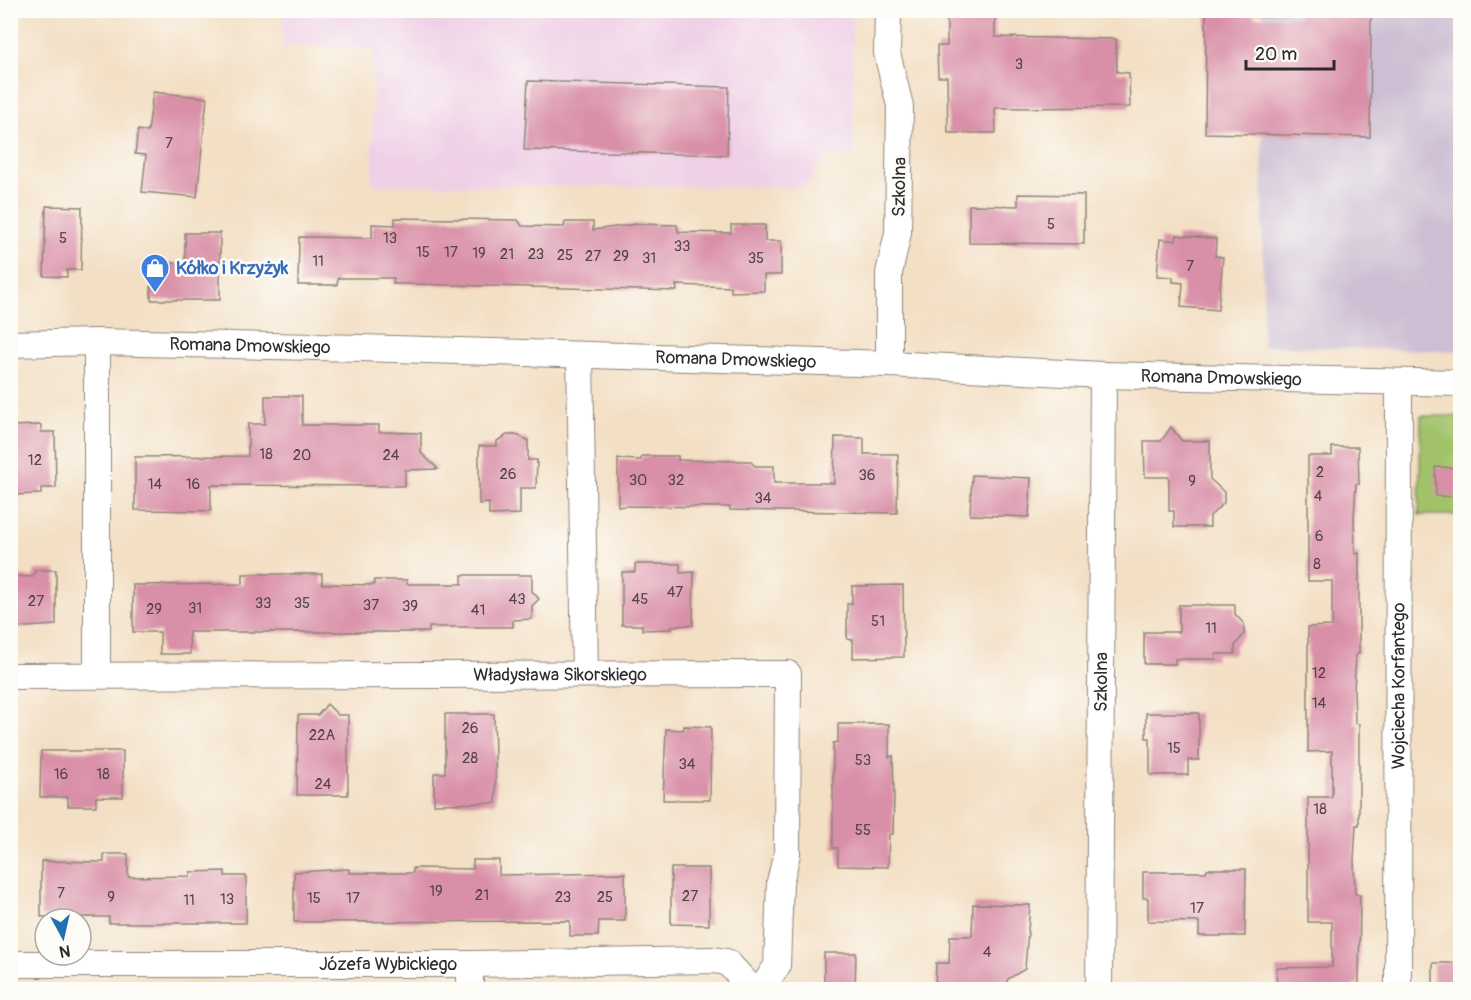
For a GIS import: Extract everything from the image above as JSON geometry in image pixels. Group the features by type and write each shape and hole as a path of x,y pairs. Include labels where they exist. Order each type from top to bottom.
{"street":[{"name":"Szkolna","path":"888,10 887,53 900,106 898,233 889,273 889,364"},
{"name":"Romana Dmowskiego","path":"10,344 97,342 889,364 1103,375 1461,383"},
{"path":"97,342 97,675"},
{"path":"580,355 585,674"},
{"name":"Szkolna","path":"1100,990 1103,375"},
{"name":"Wojciecha Korfantego","path":"1398,990 1399,382"},
{"name":"Władysława Sikorskiego","path":"10,676 788,674 787,854 780,882 778,957 774,974 761,990"},
{"name":"Józefa Wybickiego","path":"10,964 470,964 720,960 737,972 753,990"},
{"path":"470,964 470,990"}],"shaded area":[{"path":"283,11 852,11 854,155 826,155 806,187 372,185 374,49 283,46"},
{"path":"1262,11 1460,11 1460,351 1263,346"}],"green space":[{"path":"1421,416 1460,416 1460,515 1419,515"}],"building":[{"path":"947,10 995,10 995,37 1116,39 1117,72 1129,73 1130,107 995,108 996,133 948,133 947,77 938,77 937,46 947,46"},
{"path":"1206,10 1254,10 1254,17 1299,17 1299,10 1371,10 1370,137 1205,133"},
{"path":"528,81 729,87 727,155 524,150"},
{"path":"153,92 207,98 197,197 142,192 146,155 135,154 138,130 148,132"},
{"path":"1018,194 1084,195 1084,244 969,243 969,205 1018,206"},
{"path":"46,206 82,207 81,270 67,270 67,277 44,276"},
{"path":"395,218 518,220 522,226 564,227 565,222 593,222 593,230 637,224 677,225 678,232 731,233 731,225 765,225 765,241 781,241 781,275 764,275 764,291 731,292 731,287 676,285 677,291 393,284 394,278 338,278 337,285 298,285 299,237 372,238 372,224 395,225"},
{"path":"185,233 220,233 220,300 151,300 151,263 185,263"},
{"path":"1177,235 1216,239 1215,256 1223,257 1218,310 1181,307 1183,283 1173,282 1173,277 1157,276 1160,239 1176,241"},
{"path":"265,396 302,396 302,425 379,425 379,432 421,433 421,453 438,469 405,470 405,486 211,485 211,511 135,510 135,457 248,456 248,424 265,424"},
{"path":"41,425 41,432 55,432 56,488 41,488 41,494 10,495 10,426"},
{"path":"1171,427 1182,441 1210,441 1210,479 1224,492 1224,503 1210,516 1210,527 1174,527 1174,511 1169,511 1169,477 1145,477 1144,441 1161,441"},
{"path":"507,435 517,435 528,440 528,460 537,460 536,488 520,488 520,514 489,515 489,503 479,504 479,446 497,446 497,441"},
{"path":"835,437 864,438 864,454 898,454 897,513 730,510 730,507 618,506 618,459 641,460 642,456 678,456 678,460 750,461 755,466 774,466 774,483 834,483"},
{"path":"1332,447 1358,447 1359,484 1356,484 1354,518 1355,554 1359,553 1359,654 1356,654 1354,689 1355,723 1359,724 1359,825 1356,825 1354,860 1355,894 1360,895 1359,985 1354,985 1354,990 1277,990 1276,968 1332,967 1332,922 1308,922 1308,797 1332,797 1332,751 1308,752 1308,627 1332,626 1332,581 1308,581 1308,456 1332,456"},
{"path":"1435,467 1461,468 1461,497 1436,496"},
{"path":"972,475 1031,478 1029,517 970,515"},
{"path":"635,564 680,564 680,573 694,572 693,625 672,626 672,629 642,630 642,625 622,625 622,572 635,572"},
{"path":"35,570 56,570 56,625 10,628 10,576 33,577"},
{"path":"243,574 322,574 322,584 374,585 374,580 407,580 407,584 462,584 462,575 532,575 532,591 539,599 532,606 532,619 513,620 513,627 429,627 429,632 189,632 190,654 160,654 160,632 133,632 133,585 243,584"},
{"path":"903,585 904,657 853,658 853,640 847,639 847,604 852,604 852,586"},
{"path":"1179,605 1235,605 1235,614 1244,624 1244,634 1235,646 1235,654 1216,654 1216,659 1175,659 1175,664 1144,664 1144,632 1179,632"},
{"path":"327,704 338,715 348,715 348,795 297,795 298,715 318,715"},
{"path":"1146,713 1199,713 1199,760 1188,760 1188,775 1150,775 1150,738 1146,738"},
{"path":"445,714 494,714 496,803 434,804 434,773 445,773"},
{"path":"838,724 889,724 889,757 893,756 894,795 893,834 889,834 888,867 838,866 838,848 833,848 833,743 838,742"},
{"path":"684,726 711,727 710,800 663,800 666,729 683,730"},
{"path":"41,751 123,751 123,797 96,797 96,806 68,806 68,797 40,797"},
{"path":"104,854 128,854 128,877 190,876 190,872 225,871 225,876 246,876 246,923 109,923 109,917 93,917 93,907 41,907 41,861 104,862"},
{"path":"473,860 499,860 499,875 625,873 625,921 599,921 598,936 570,936 570,921 294,922 294,872 349,869 349,873 413,873 413,868 473,869"},
{"path":"671,868 709,868 709,925 671,924"},
{"path":"1207,869 1246,869 1245,936 1199,936 1199,922 1148,921 1148,898 1143,898 1143,872 1206,872"},
{"path":"973,904 1030,905 1025,969 1008,979 1003,990 935,989 936,963 949,963 950,936 972,936"},
{"path":"824,953 856,953 855,990 824,990"},
{"path":"1433,963 1461,963 1461,990 1433,990"}],"place":[{"name":"Kółko i Krzyżyk","path":"155,294"}]}
